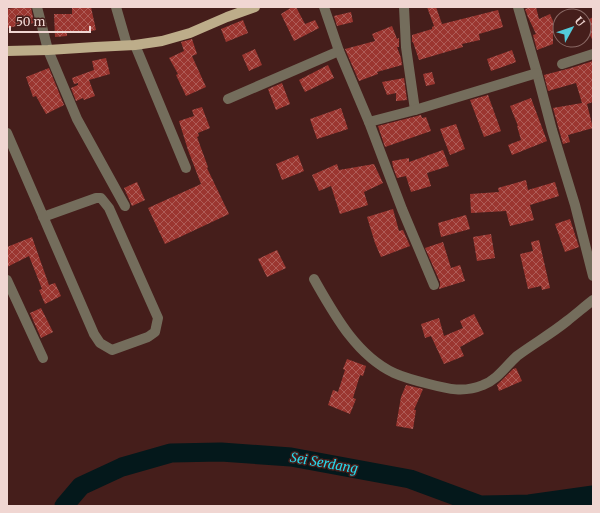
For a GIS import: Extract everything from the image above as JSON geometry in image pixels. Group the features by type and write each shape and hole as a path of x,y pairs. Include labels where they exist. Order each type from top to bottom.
{"main road":[{"path":"7,51 131,45 162,41 190,33 255,7"}],"street":[{"path":"37,7 48,50 77,119 125,206"},
{"path":"116,7 131,45 186,168"},
{"path":"324,7 339,51 434,285"},
{"path":"404,7 406,47 415,110"},
{"path":"518,7 552,130 575,205 593,276"},
{"path":"228,99 339,51"},
{"path":"562,64 593,54"},
{"path":"369,122 415,110 537,73"},
{"path":"7,133 43,217 94,334 100,343 112,350 148,338 155,332 158,318 109,208 101,198 96,198 43,217"},
{"path":"314,279 343,327 375,361 406,378 449,389 461,390 482,386 489,382 518,356 567,322 593,300"},
{"path":"7,281 43,358"}],"building":[{"path":"31,7 34,23 7,28 7,9"},
{"path":"72,7 91,7 96,30 82,33 67,33 67,36 55,37 54,14 72,14"},
{"path":"292,7 296,7 305,24 315,20 319,28 294,41 281,14"},
{"path":"427,7 436,7 442,24 498,10 503,27 479,34 480,40 462,44 463,47 419,60 412,42 412,35 432,29 434,26"},
{"path":"536,7 539,19 550,14 552,19 552,44 537,50 533,35 536,34 525,9"},
{"path":"351,12 353,22 337,26 334,16"},
{"path":"593,17 593,41 592,39"},
{"path":"243,20 248,33 226,42 221,29"},
{"path":"392,26 397,39 399,38 399,47 397,47 402,65 377,72 378,74 359,81 345,49 375,41 372,34"},
{"path":"192,39 197,54 192,56 206,87 186,96 176,75 178,74 169,58 184,51 181,42"},
{"path":"255,49 262,65 249,71 242,55"},
{"path":"512,50 516,62 491,71 487,59"},
{"path":"106,58 110,74 89,80 95,96 76,101 71,88 78,85 78,83 74,84 72,78 94,70 92,61"},
{"path":"593,61 593,102 587,104 593,128 568,135 570,142 563,144 553,108 582,103 576,83 548,91 544,75"},
{"path":"328,65 334,78 305,92 299,80"},
{"path":"49,68 64,105 46,114 36,96 33,97 26,77"},
{"path":"432,72 435,84 426,86 423,74"},
{"path":"404,78 407,100 396,101 396,93 387,95 382,82"},
{"path":"282,83 290,104 276,110 268,89"},
{"path":"488,95 501,131 484,137 470,100"},
{"path":"531,98 547,141 512,155 508,145 521,140 518,126 510,106"},
{"path":"202,107 210,128 198,133 199,136 197,137 208,167 207,168 229,214 165,244 148,208 201,184 179,121 194,116 192,110"},
{"path":"341,108 348,129 317,139 310,119"},
{"path":"421,115 422,118 426,117 431,131 385,147 378,126"},
{"path":"456,124 465,149 450,155 440,129"},
{"path":"443,150 449,166 427,173 431,186 411,192 406,176 397,178 392,161 409,158 409,162"},
{"path":"298,155 304,171 282,180 276,164"},
{"path":"337,164 339,170 374,164 383,183 364,192 368,205 340,214 331,186 319,191 312,175"},
{"path":"526,180 528,190 555,182 559,196 530,205 534,220 510,226 506,211 471,213 470,194 499,192 498,188"},
{"path":"137,182 145,200 132,206 124,188"},
{"path":"393,209 399,231 403,230 410,246 381,257 367,217"},
{"path":"466,215 470,229 441,237 438,223"},
{"path":"570,219 579,247 565,252 555,224"},
{"path":"491,234 495,258 477,261 473,237"},
{"path":"32,237 49,285 55,283 61,296 45,304 39,290 42,289 29,256 7,267 7,247"},
{"path":"539,240 550,288 542,290 541,286 528,289 520,254 533,251 531,242"},
{"path":"443,242 451,268 460,265 465,281 439,289 440,282 425,248"},
{"path":"277,250 286,268 267,277 258,259"},
{"path":"41,308 53,332 41,338 30,313"},
{"path":"474,314 484,334 460,347 464,356 444,364 431,336 425,338 421,324 439,318 444,336 463,328 460,321"},
{"path":"347,359 366,366 363,376 360,375 353,398 356,399 350,414 328,405 333,390 338,392 345,370 343,369"},
{"path":"516,368 522,381 499,391 497,385 513,369"},
{"path":"406,385 423,389 414,410 416,410 413,429 396,426 401,397"}],"waterway":[{"name":"Sei Serdang","path":"64,506 81,486 122,467 171,453 221,452 291,457 410,479 480,505 529,504 593,495"}]}
